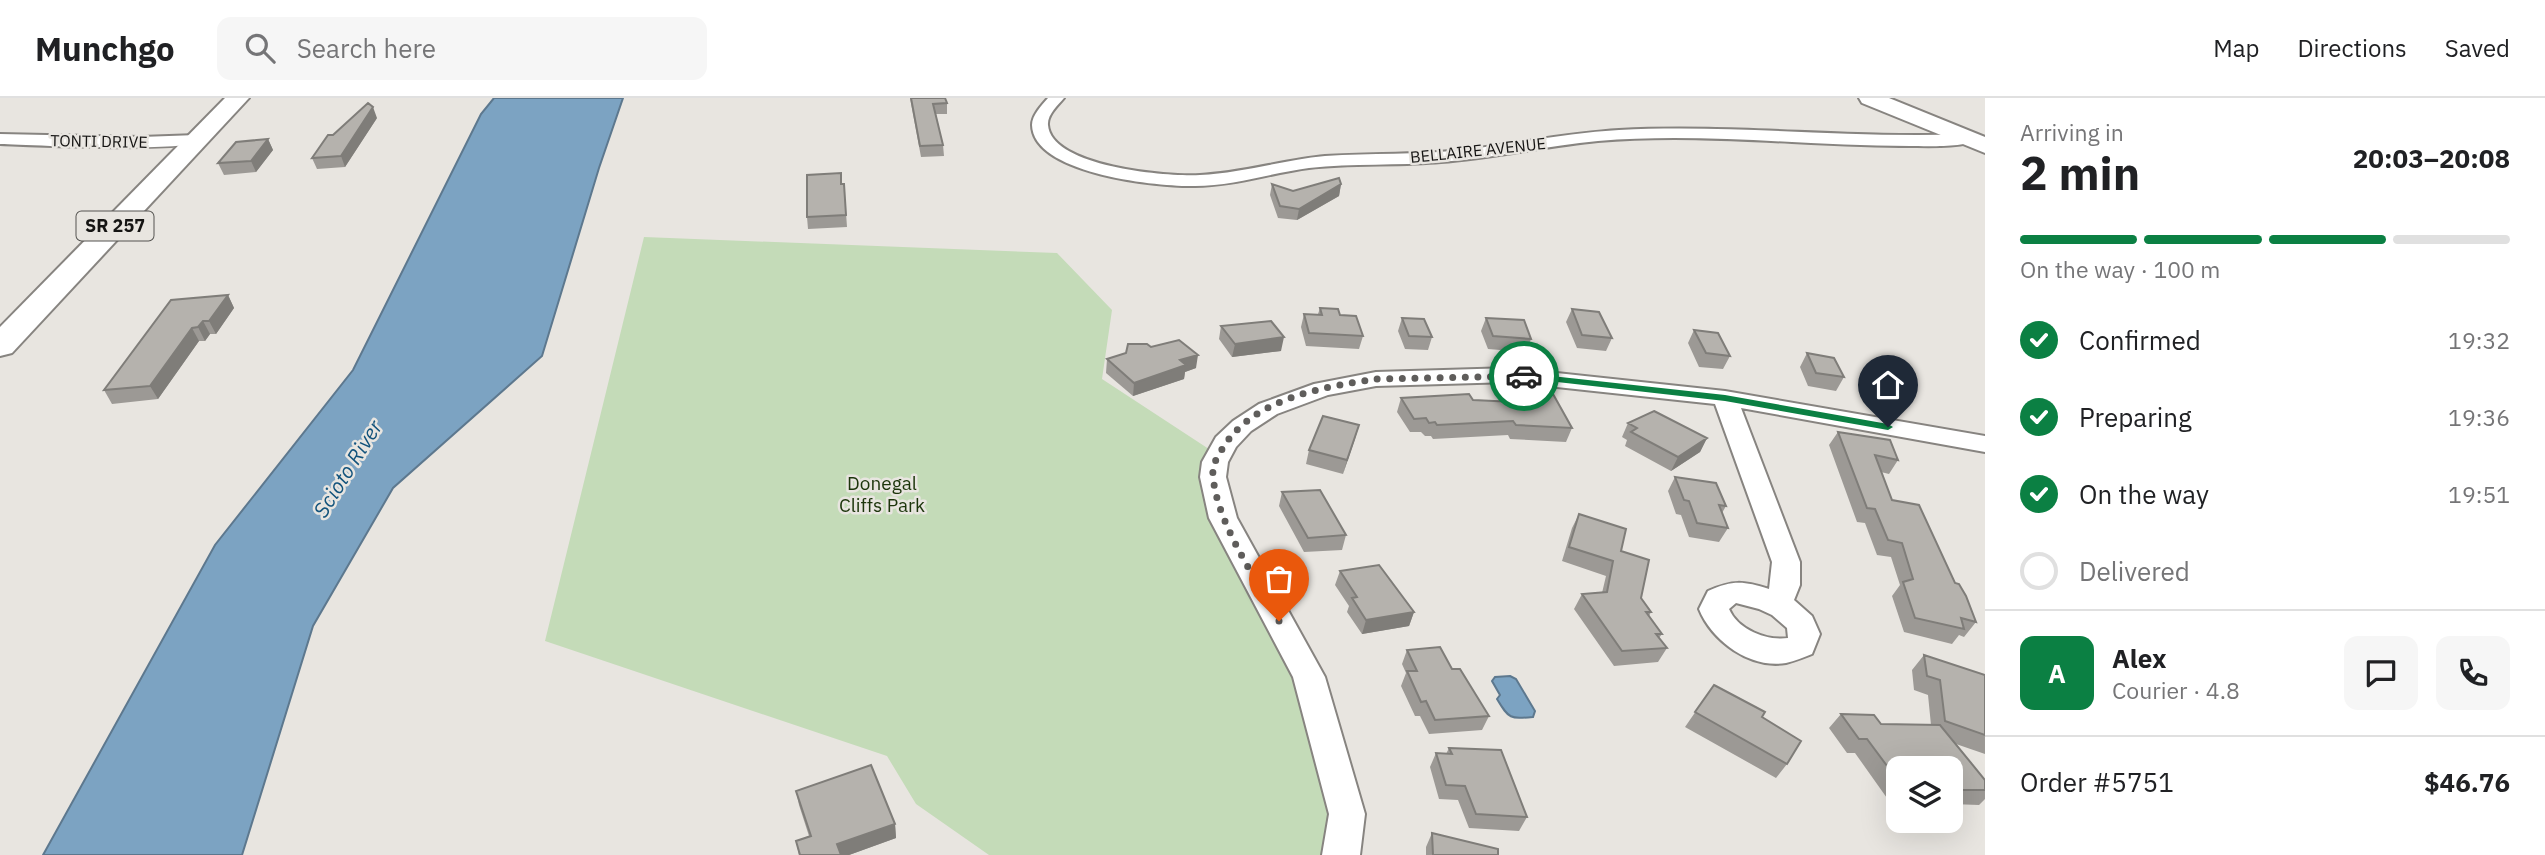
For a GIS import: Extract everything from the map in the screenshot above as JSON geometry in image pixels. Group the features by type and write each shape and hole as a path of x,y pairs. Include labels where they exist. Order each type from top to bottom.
{"main road":[{"name":"SR 257","path":"0,346 238,98"},
{"path":"1870,98 1980,140"}],"street":[{"name":"BELLAIRE AVENUE","path":"1056,98 1043,114 1040,126 1043,136 1054,148 1091,167 1111,173 1182,181 1230,177 1307,163 1438,157 1620,135 1741,134 1916,141 1980,140"},
{"name":"TONTI DRIVE","path":"0,139 141,142 197,140"},
{"path":"1341,855 1347,814 1309,677 1223,518 1213,469 1225,443 1241,426 1268,409 1322,389 1376,379 1511,375 1725,398 1985,444"},
{"path":"1725,398 1786,562 1785,585 1778,603"}],"green space":[{"name":"Donegal Cliffs Park","path":"644,237 1057,253 1112,310 1102,379 1218,455 1213,469 1309,677 1339,855 989,855 916,804 887,756 545,641"}],"water":[{"name":"Scioto River","path":"494,98 623,98 542,356 393,488 313,626 242,855 43,855 215,545 353,370 481,114"},
{"path":"1510,676 1516,679 1535,711 1533,717 1511,716 1504,711 1497,699 1500,695 1492,681 1495,677"}],"building":[{"path":"911,98 945,98 947,103 933,104 943,145 920,146"},
{"path":"368,103 373,107 341,156 312,158 328,135 333,135"},
{"path":"268,139 251,161 218,163 236,142"},
{"path":"841,173 846,215 807,217 807,175"},
{"path":"1339,178 1341,184 1299,209 1280,206 1272,184 1293,191"},
{"path":"228,295 209,321 203,321 198,327 192,328 150,386 104,390 171,300"},
{"path":"1320,308 1338,309 1340,315 1356,316 1363,336 1309,333 1304,314 1322,315"},
{"path":"1572,309 1599,312 1612,338 1582,335"},
{"path":"1402,318 1424,319 1432,337 1409,336"},
{"path":"1486,318 1524,320 1531,339 1493,336"},
{"path":"1271,321 1284,337 1235,344 1221,326"},
{"path":"1694,330 1718,333 1730,356 1706,353"},
{"path":"1179,340 1198,355 1180,360 1186,365 1134,383 1107,359 1126,353 1128,344 1147,344 1151,347"},
{"path":"1807,353 1834,358 1844,377 1816,373"},
{"path":"1530,392 1553,394 1572,428 1516,425 1513,421 1437,425 1435,422 1429,423 1426,418 1414,419 1401,398 1469,394 1473,400 1535,403"},
{"path":"1654,411 1707,438 1678,457 1631,432 1637,428 1628,423"},
{"path":"1323,416 1359,425 1347,460 1309,450"},
{"path":"1838,432 1890,440 1898,460 1875,455 1892,500 1919,505 1955,583 1959,584 1966,596 1976,622 1961,618 1964,629 1915,618 1903,582 1913,579 1902,543 1888,540 1875,509 1867,508"},
{"path":"1675,477 1716,483 1726,506 1719,505 1728,528 1697,523 1689,501 1684,500"},
{"path":"1320,490 1346,535 1308,538 1282,492"},
{"path":"1579,514 1626,529 1621,551 1649,560 1641,598 1651,612 1646,612 1662,634 1656,634 1667,648 1622,651 1582,594 1607,592 1613,561 1569,547"},
{"path":"1379,565 1414,612 1366,620 1352,598 1357,597 1340,571"},
{"path":"1440,647 1452,669 1460,669 1489,716 1435,720 1426,701 1421,702 1407,671 1417,671 1407,650"},
{"path":"1924,655 1985,675 1985,735 1945,721 1940,680 1927,676"},
{"path":"1714,685 1765,712 1762,717 1801,741 1787,764 1695,712"},
{"path":"1841,714 1874,715 1881,724 1940,725 1985,780 1985,790 1963,790 1963,756 1886,756 1886,765 1867,739 1859,739"},
{"path":"1449,748 1501,750 1527,817 1476,814 1465,786 1446,785 1436,753 1452,754"},
{"path":"871,765 895,824 837,844 841,855 800,855 796,841 811,836 796,791"},
{"path":"1432,833 1498,849 1498,855 1433,855"}],"way so far":[{"path":"1279,621 1223,518 1213,477 1218,455 1241,426 1285,400 1354,382 1376,379 1524,376"}],"route":[{"path":"1524,376 1725,398 1888,427"}]}
